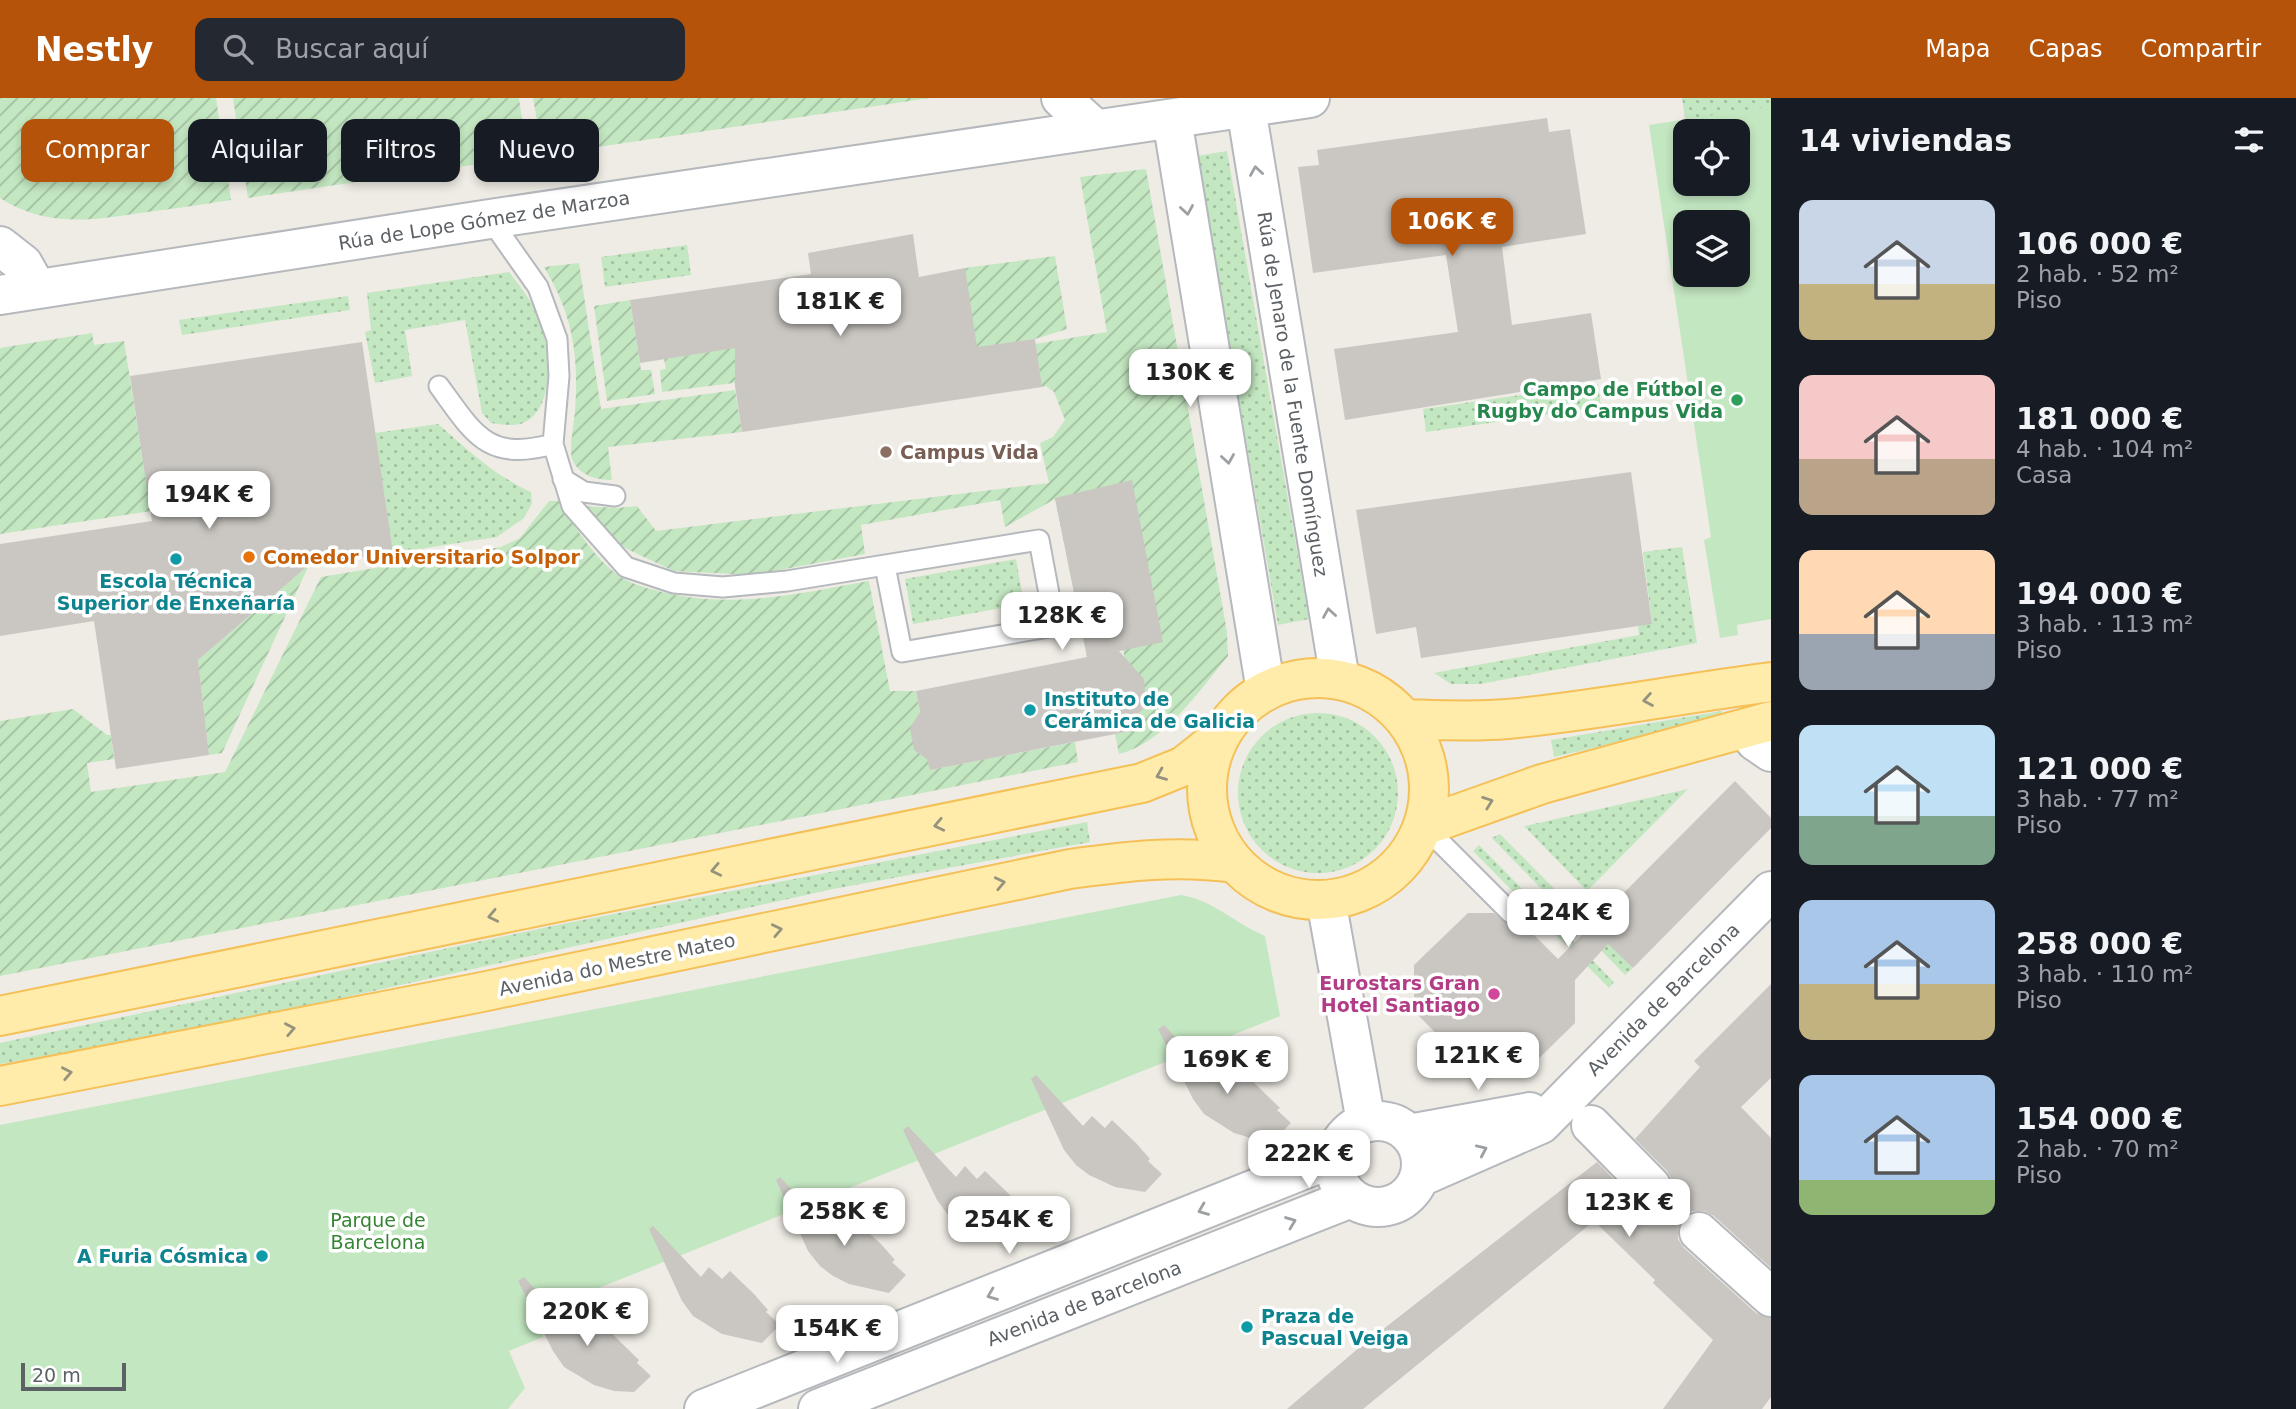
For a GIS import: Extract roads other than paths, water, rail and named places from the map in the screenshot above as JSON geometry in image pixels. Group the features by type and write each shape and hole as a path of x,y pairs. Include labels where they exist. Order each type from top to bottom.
{"main road":[{"path":"1302,679 1340,680 1376,694 1405,719 1423,752 1426,764 1430,789 1424,826 1409,855 1386,878 1357,894 1326,900 1300,899 1276,892 1254,880 1235,863 1217,835 1208,804 1208,771 1218,740 1238,711 1266,691 1302,679"},
{"path":"1405,719 1503,719 1609,707 1771,680"},
{"path":"1424,826 1542,784 1667,751 1767,738"},
{"path":"0,1016 1142,783 1184,766 1218,740"},
{"name":"Avenida do Mestre Mateo","path":"0,1086 463,996 1070,869 1142,859 1175,858 1235,863"}],"street":[{"path":"1061,98 1094,128"},
{"name":"Rúa de Lope Gómez de Marzoa","path":"0,295 1094,128 1310,98"},
{"name":"Rúa de Jenaro de la Fuente Domínguez","path":"1246,107 1340,680"},
{"path":"1172,119 1266,691"},
{"path":"0,246 23,264 37,289"},
{"name":"Avenida de Barcelona","path":"817,1409 875,1398 1351,1198 1361,1205 1373,1208 1396,1204 1406,1197 1420,1177 1541,1124 1771,891"},
{"path":"1326,900 1366,1122"},
{"path":"1409,1134 1556,1107"},
{"path":"1351,1198 1337,1180 1335,1157 1346,1135 1366,1122 1390,1122 1409,1134 1421,1154 1420,1177"},
{"path":"1591,1125 1651,1186"},
{"name":"Avenida de Barcelona","path":"704,1409 1335,1157"},
{"path":"1699,1231 1771,1297"},
{"path":"872,1343 866,1363 875,1398"}],"lane":[{"path":"490,219 538,287 557,339 559,376 553,444 572,506 626,567 674,583 723,587 787,581 1039,540 1055,626 902,652 885,566"},
{"path":"439,386 472,432 500,449 530,450 553,444"},
{"path":"563,479 584,492 615,496"},
{"path":"1424,826 1511,914"}],"place":[{"name":"Campo de Fútbol e Rugby do Campus Vida","path":"1737,400"},
{"name":"Campus Vida","path":"886,452"},
{"name":"Comedor Universitario Solpor","path":"249,557"},
{"name":"Escola Técnica Superior de Enxeñaría","path":"176,559"},
{"name":"Instituto de Cerámica de Galicia","path":"1030,710"},
{"name":"Eurostars Gran Hotel Santiago","path":"1494,994"},
{"name":"A Furia Cósmica","path":"262,1256"},
{"name":"Praza de Pascual Veiga","path":"1247,1327"}],"park label":[{"name":"Parque de Barcelona","path":"378,1231"}]}
